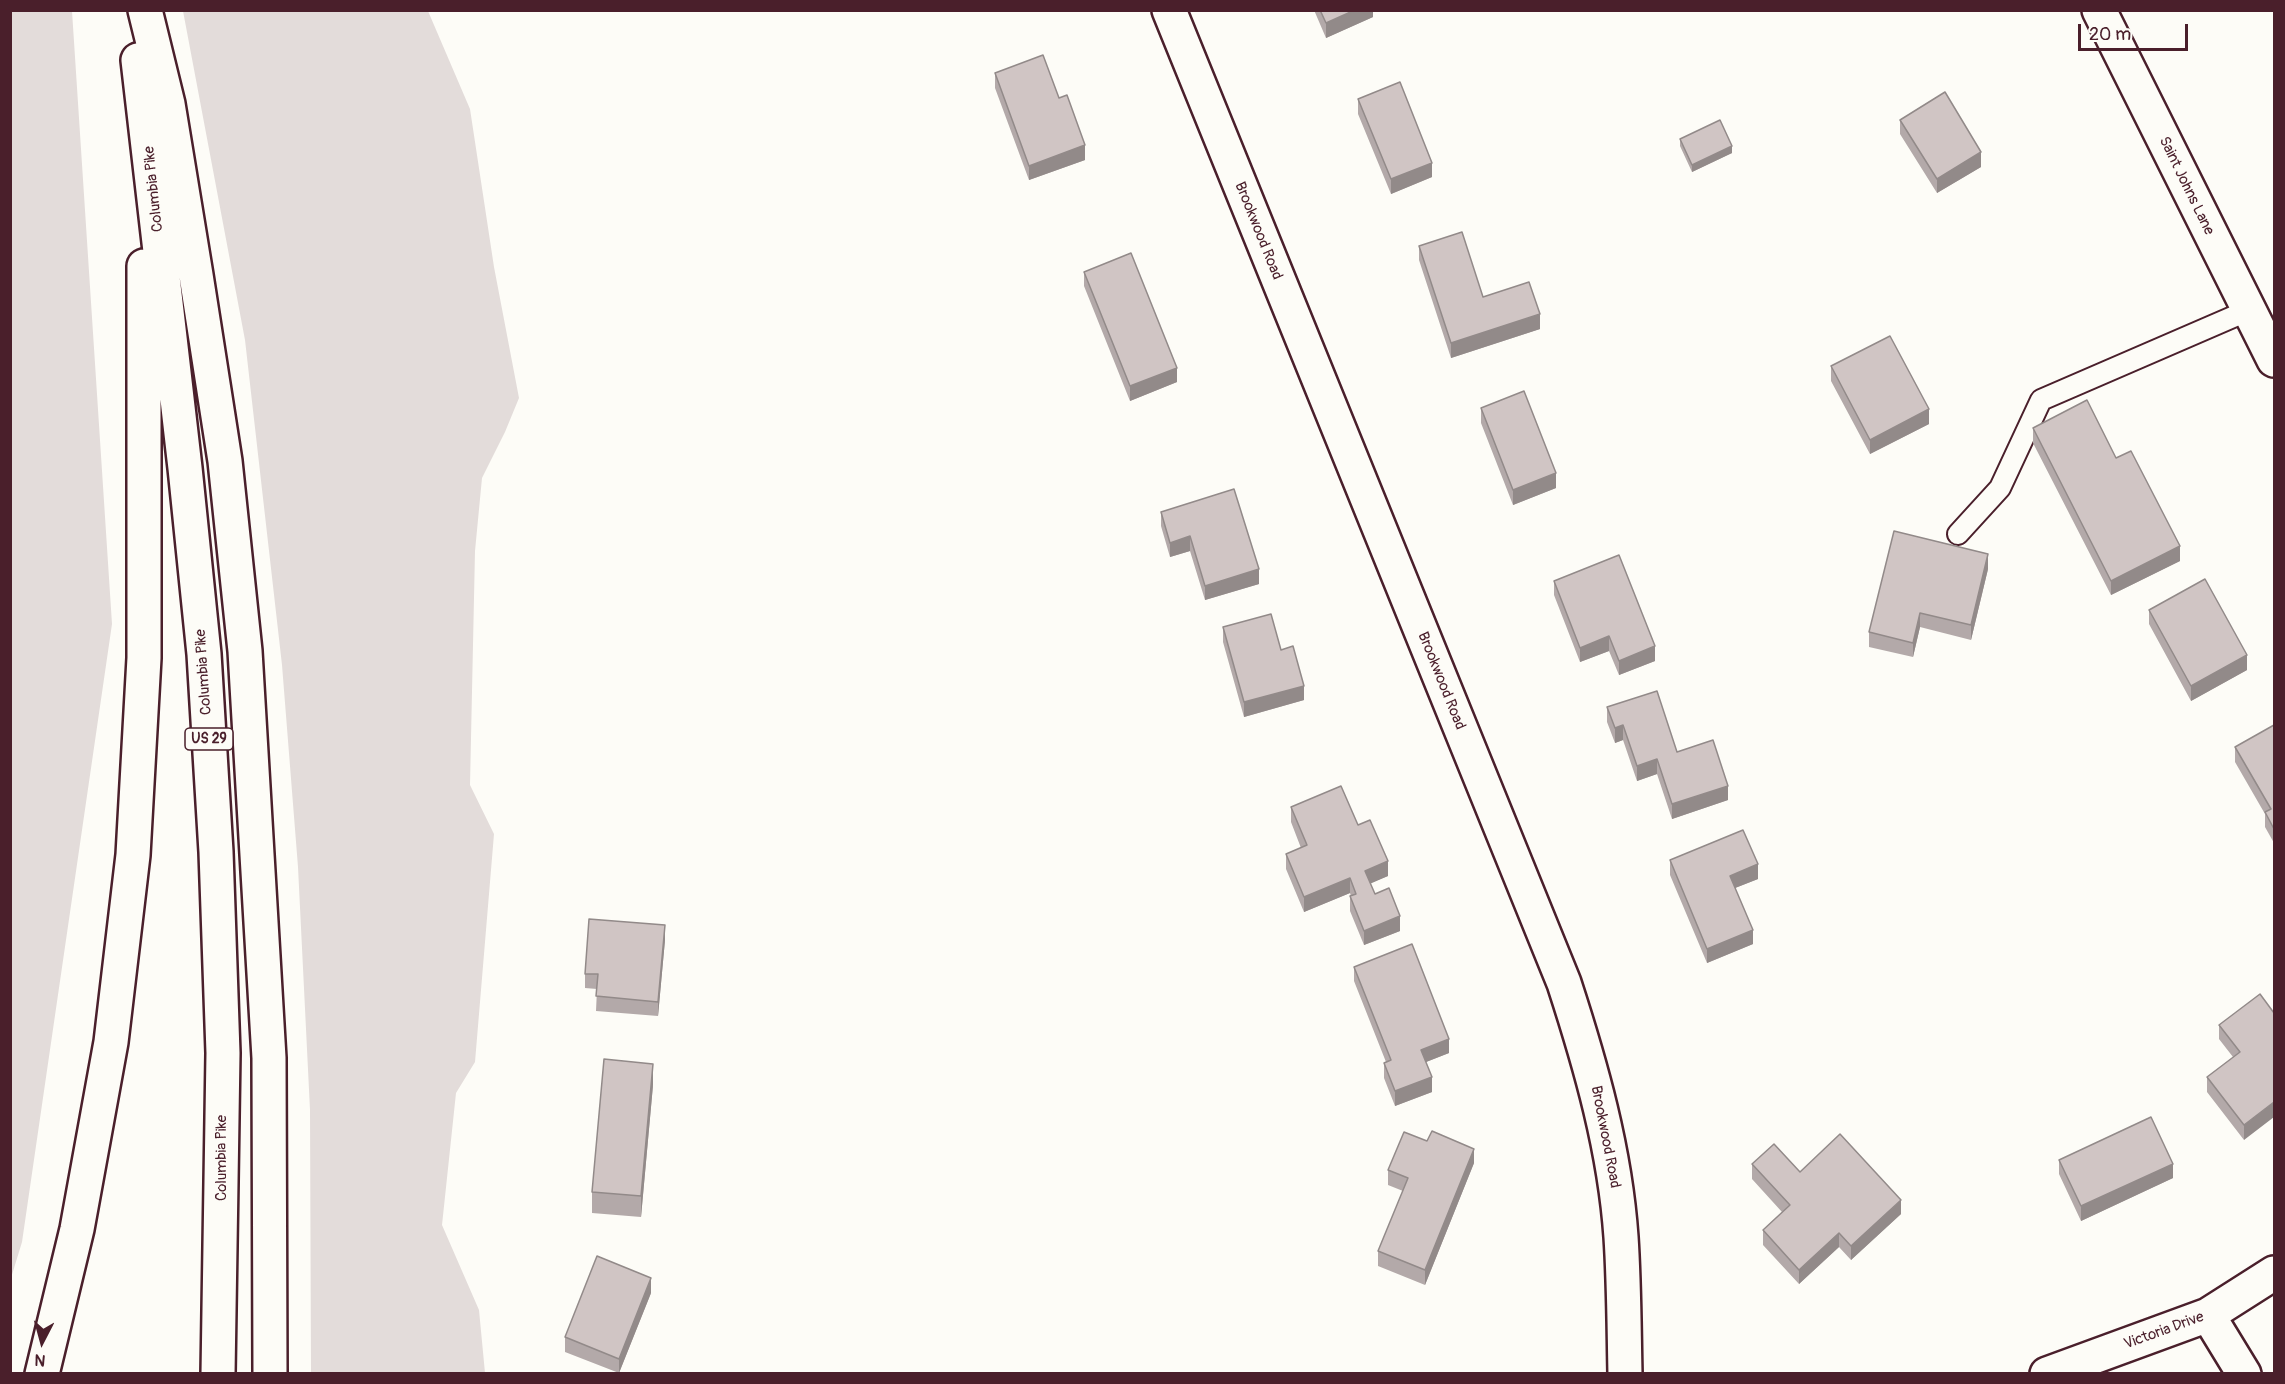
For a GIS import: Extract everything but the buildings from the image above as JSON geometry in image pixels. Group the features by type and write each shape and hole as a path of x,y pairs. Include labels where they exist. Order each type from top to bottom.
{"main road":[{"name":"Columbia Pike","path":"131,10 145,108 203,642 216,852 223,1053 218,1374"},
{"path":"146,10 168,104 225,461 245,651 269,1058 270,1374"},
{"name":"Brookwood Road","path":"1169,10 1564,983 1586,1048 1609,1148 1621,1235 1625,1374"},
{"name":"Saint Johns Lane","path":"2099,10 2274,360"},
{"path":"42,1374 78,1229 111,1042 133,855 144,658 145,108"},
{"name":"Victoria Drive","path":"2046,1374 2208,1316 2274,1273"},
{"path":"2208,1316 2244,1374"}],"lane":[{"path":"1958,534 2000,488 2041,400 2249,310"}],"shaded area":[{"path":"10,11 72,11 112,624 22,1242 11,1278"},
{"path":"183,11 428,11 470,109 494,267 519,398 482,478 475,551 470,785 494,834 475,1062 456,1093 442,1225 479,1310 485,1373 311,1373 310,1110 298,867 282,665 245,340"}]}
